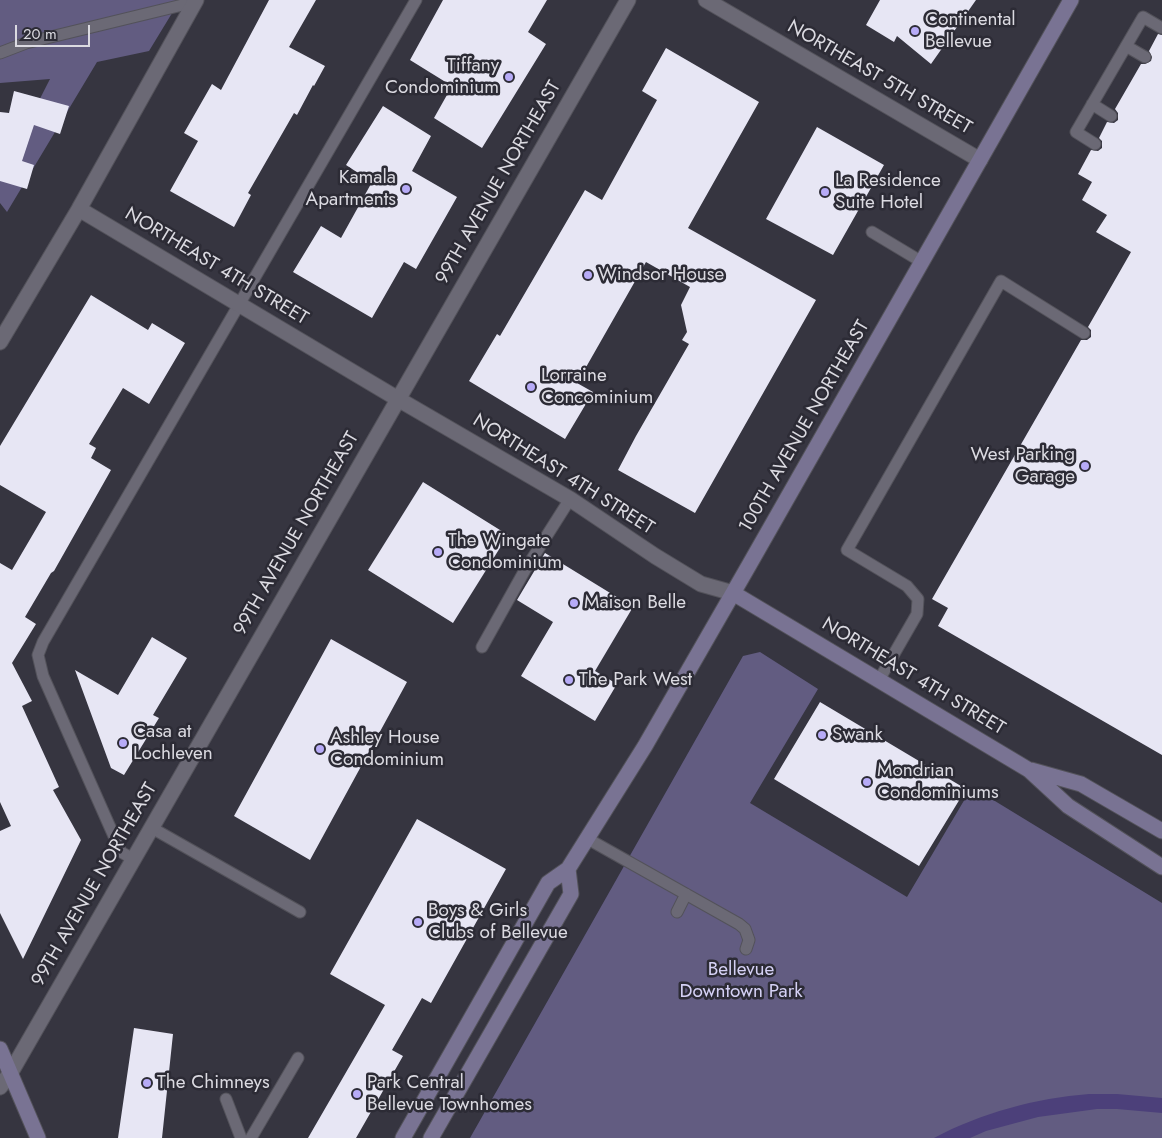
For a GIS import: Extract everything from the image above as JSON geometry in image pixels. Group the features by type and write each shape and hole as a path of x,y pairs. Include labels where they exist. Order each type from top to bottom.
{"main road":[{"name":"100TH AVENUE NORTHEAST","path":"402,1138 548,883 568,869 645,746 1071,0"},
{"name":"NORTHEAST 4TH STREET","path":"733,593 1029,770 1068,806 1162,867"},
{"name":"NORTHEAST 4TH STREET","path":"1029,770 1081,784 1162,832"},
{"path":"431,1138 571,894 568,869"},
{"path":"0,1049 38,1138"}],"street":[{"name":"99TH AVENUE NORTHEAST","path":"0,1087 11,1072 152,828 628,0"},
{"name":"NORTHEAST 5TH STREET","path":"706,0 980,160"},
{"path":"0,342 79,209 196,1"},
{"name":"NORTHEAST 4TH STREET","path":"79,209 570,499 655,556 701,584 733,593"}],"lane":[{"path":"133,859 121,852 43,676 38,656 43,642 416,0"},
{"path":"0,52 196,1"},
{"path":"1095,144 1076,132 1092,104 1143,17 1162,28"},
{"path":"1126,46 1145,58"},
{"path":"1092,104 1111,116"},
{"path":"872,232 922,262"},
{"path":"879,680 917,614 918,599 907,586 847,550 1001,281 1084,333"},
{"path":"482,647 525,570 570,499"},
{"path":"152,828 300,912"},
{"path":"588,839 745,929 749,940 746,949"},
{"path":"677,912 686,894"},
{"path":"251,1138 298,1058"},
{"path":"226,1099 241,1138"}],"green space":[{"path":"0,0 180,0 149,51 97,62 7,212 0,203 0,177 50,79 0,83"},
{"name":"Bellevue Downtown Park","path":"760,652 818,689 750,803 907,897 972,787 1162,903 1162,1138 470,1138 743,656"}],"shaded area":[{"path":"1089,1094 1117,1094 1162,1098 1162,1113 1097,1109 1038,1117 986,1131 970,1138 934,1138 971,1121 1009,1108 1049,1099"}],"building":[{"path":"269,0 316,0 289,47 325,66 297,115 294,113 248,193 251,195 234,227 170,191 198,141 184,133 212,84 221,90"},
{"name":"Tiffany Condominium","path":"443,0 547,0 528,32 546,44 482,148 434,118 452,86 410,60"},
{"name":"Continental Bellevue","path":"880,0 976,0 931,64 897,36 894,42 866,25"},
{"name":"West Parking Garage","path":"1158,34 1162,35 1162,755 938,626 948,608 932,599 1081,340 1087,340 1091,337 1091,330 1088,327 1131,252 1096,232 1107,215 1082,200 1092,182 1078,174 1091,150 1098,151 1102,148 1102,141 1099,138 1107,122 1114,123 1118,120 1118,113 1115,109 1141,64 1151,61 1152,57 1149,51"},
{"name":"Windsor House","path":"666,48 759,102 688,228 816,300 695,513 618,470 689,344 682,340 687,332 681,305 690,287 646,262 577,383 593,392 565,439 469,381 497,334 500,336 585,190 602,200 657,100 642,91"},
{"path":"14,91 69,106 60,134 34,125 22,161 34,165 27,189 0,181 0,112 9,113"},
{"name":"Kamala Apartments","path":"383,106 431,136 412,171 457,197 416,269 404,262 372,318 293,272 321,226 341,238 372,182 346,165"},
{"name":"La Residence Suite Hotel","path":"817,127 884,165 833,255 766,219"},
{"path":"91,295 148,330 152,323 185,343 149,404 123,388 89,444 96,448 91,458 111,470 54,571 25,617 36,624 12,663 32,701 22,706 59,787 53,790 81,840 23,959 0,913 0,831 11,826 0,802 0,563 12,570 46,512 0,485 0,446"},
{"name":"The Wingate Condominium","path":"423,482 508,535 453,623 368,570"},
{"path":"545,553 633,607 595,671 617,684 595,721 521,676 553,622 517,600"},
{"path":"152,637 187,658 153,715 159,718 124,775 111,768 75,670 118,695"},
{"name":"Ashley House Condominium","path":"331,639 407,682 310,860 234,816"},
{"name":"Mondrian Condominiums","path":"820,702 966,789 919,866 774,779"},
{"name":"Boys & Girls Clubs of Bellevue","path":"417,819 506,869 431,1003 422,998 392,1050 403,1056 356,1138 308,1138 385,1005 330,974"},
{"name":"The Chimneys","path":"134,1028 173,1034 162,1138 118,1138"}],"place":[{"name":"Continental Bellevue","path":"915,31"},
{"name":"Tiffany Condominium","path":"509,77"},
{"name":"Kamala Apartments","path":"406,189"},
{"name":"La Residence Suite Hotel","path":"825,192"},
{"name":"Windsor House","path":"588,275"},
{"name":"Lorraine Concominium","path":"531,387"},
{"name":"West Parking Garage","path":"1085,466"},
{"name":"The Wingate Condominium","path":"438,552"},
{"name":"Maison Belle","path":"574,603"},
{"name":"The Park West","path":"569,680"},
{"name":"Swank","path":"822,735"},
{"name":"Casa at Lochleven","path":"123,743"},
{"name":"Ashley House Condominium","path":"320,749"},
{"name":"Mondrian Condominiums","path":"867,782"},
{"name":"Boys & Girls Clubs of Bellevue","path":"418,922"},
{"name":"The Chimneys","path":"147,1083"},
{"name":"Park Central Bellevue Townhomes","path":"357,1094"}]}
